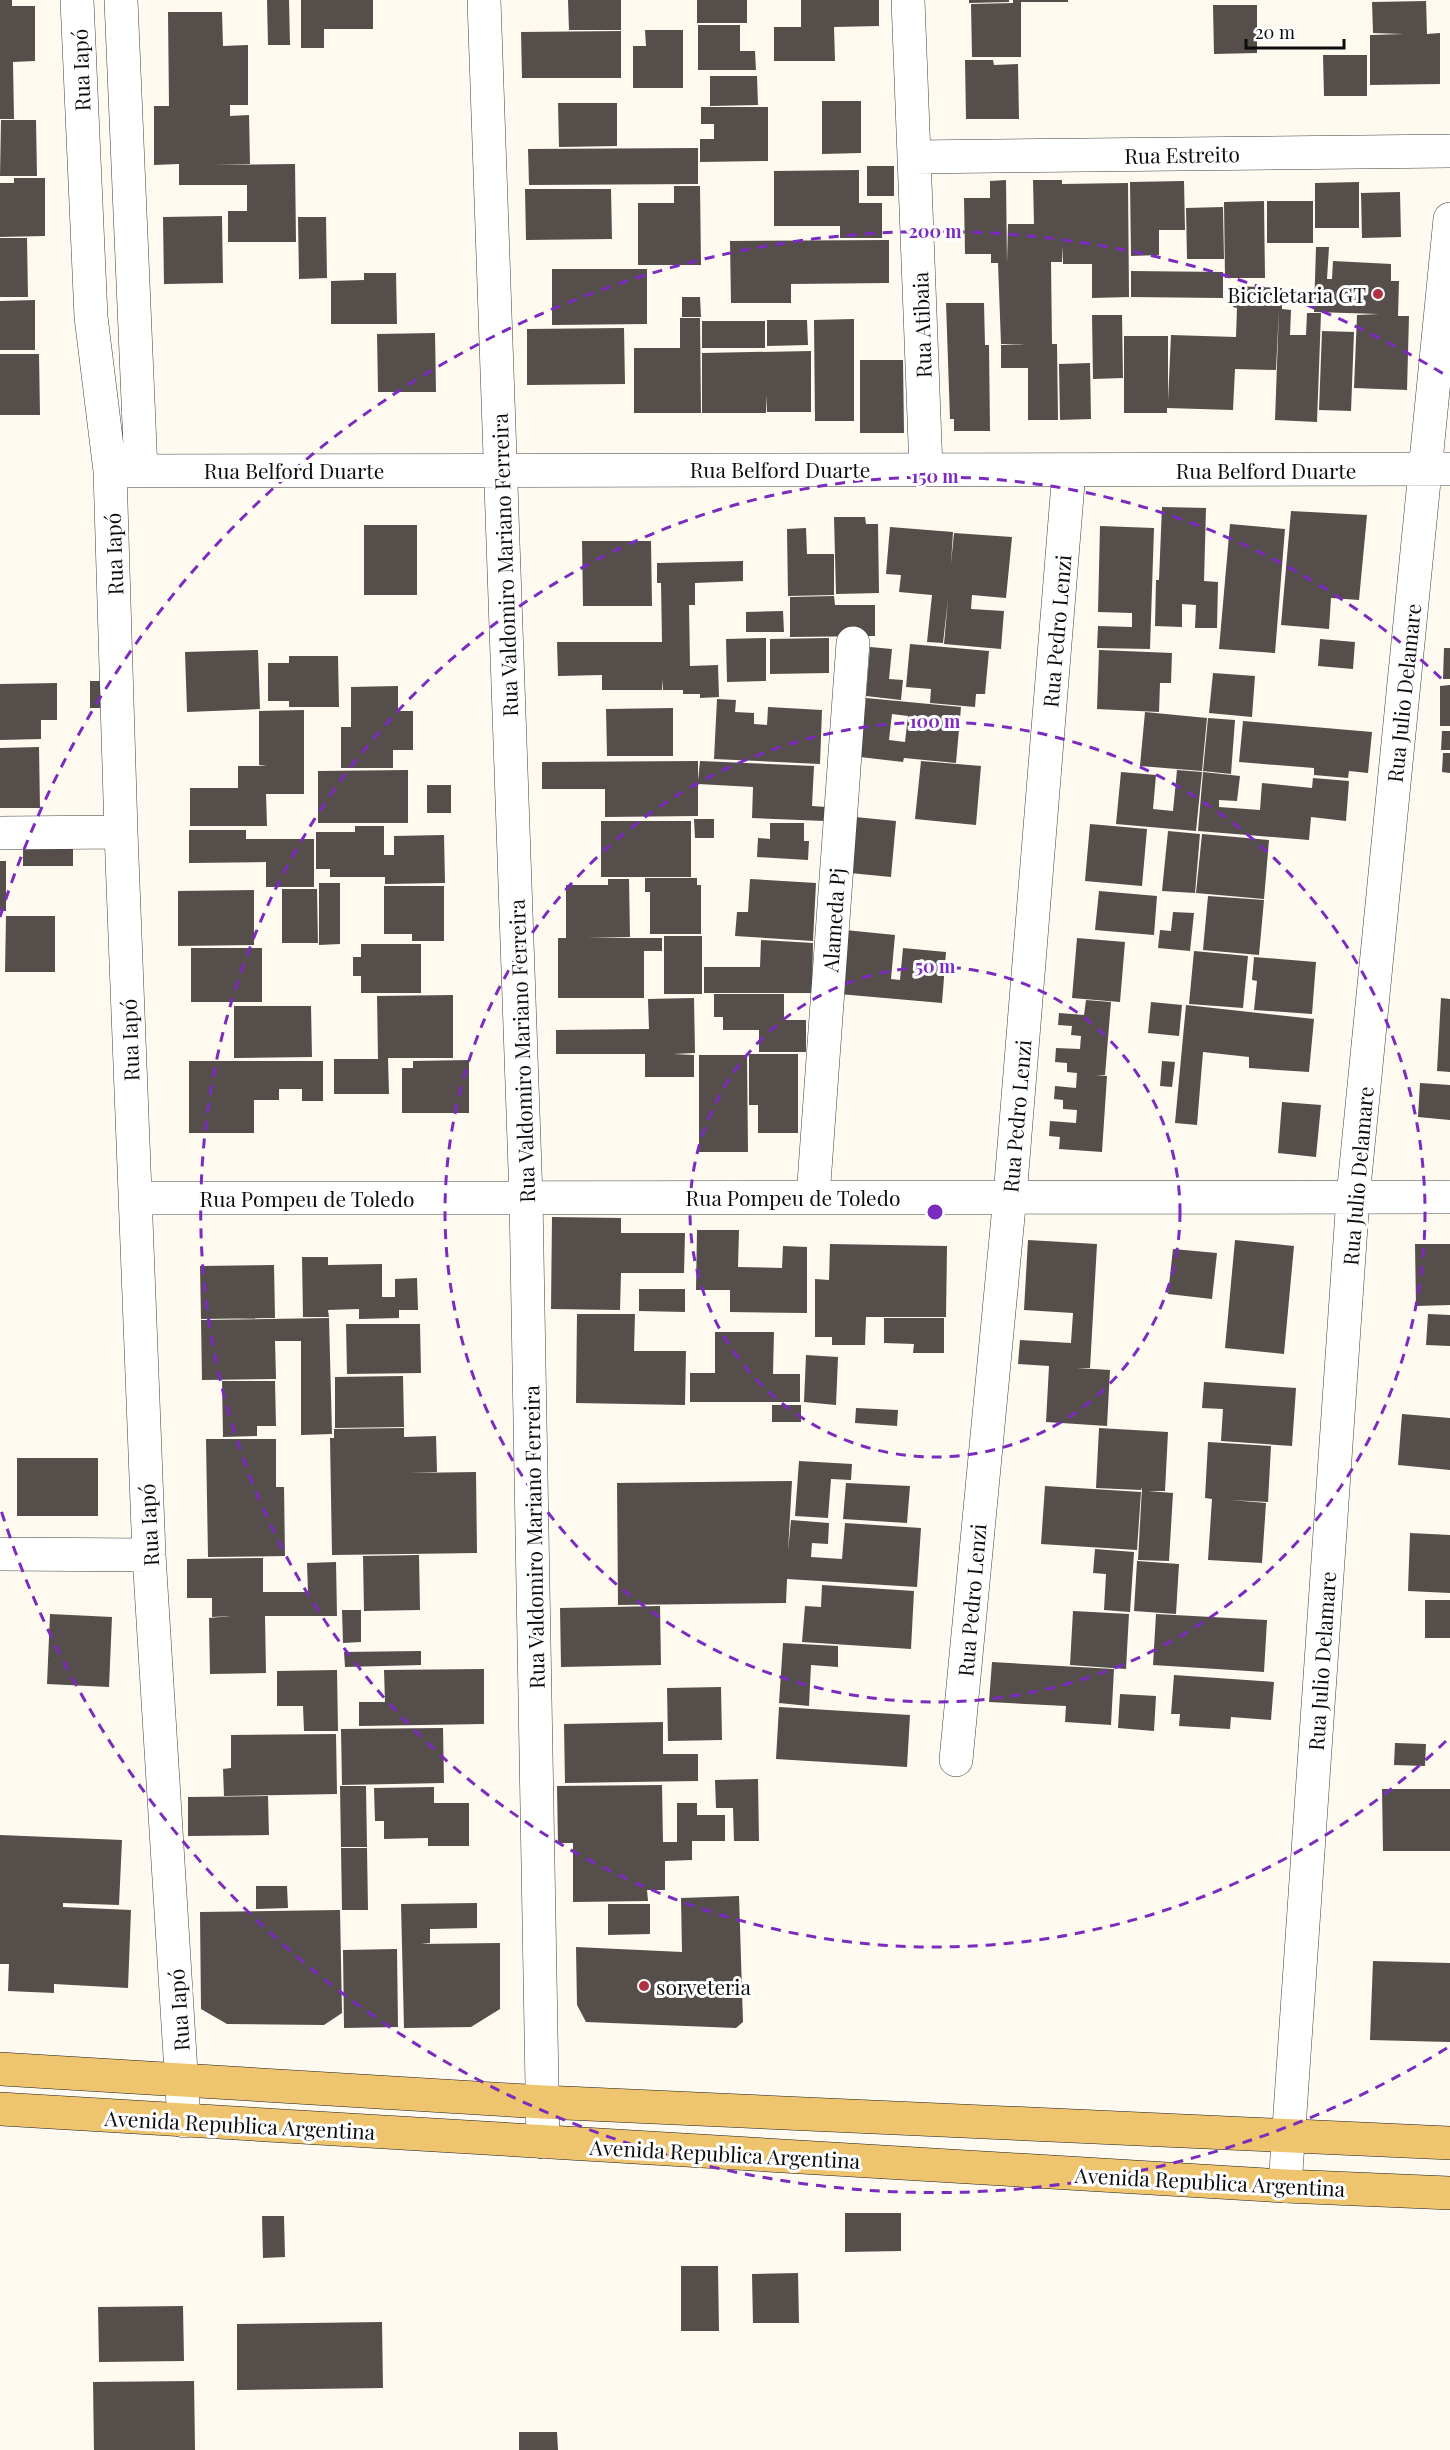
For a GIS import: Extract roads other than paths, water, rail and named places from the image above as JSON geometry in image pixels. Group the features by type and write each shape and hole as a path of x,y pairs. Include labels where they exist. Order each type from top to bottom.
{"main road":[{"name":"Avenida Republica Argentina","path":"0,2069 543,2102 1450,2143"},
{"name":"Avenida Republica Argentina","path":"0,2109 1286,2186 1450,2193"}],"street":[{"name":"Rua Iapó","path":"77,0 91,317 126,471"},
{"name":"Rua Iapó","path":"121,0 126,471 121,832 149,1555 184,2121"},
{"name":"Rua Valdomiro Mariano Ferreira","path":"484,0 526,1198 543,2142"},
{"name":"Rua Atibaia","path":"908,0 926,469"},
{"name":"Rua Estreito","path":"914,157 1450,151"},
{"name":"Rua Julio Delamare","path":"1286,2186 1353,1197 1438,469 1450,219"},
{"name":"Rua Belford Duarte","path":"126,471 1438,469"},
{"name":"Rua Pedro Lenzi","path":"956,1760 1010,1196 1069,471"},
{"name":"Alameda Pj","path":"813,1197 853,643"},
{"path":"0,833 121,832"},
{"name":"Rua Pompeu de Toledo","path":"135,1198 1450,1197"},
{"path":"0,1554 149,1555"}],"place":[{"name":"Bicicletaria GT","path":"1378,294"},
{"name":"sorveteria","path":"644,1986"}]}
